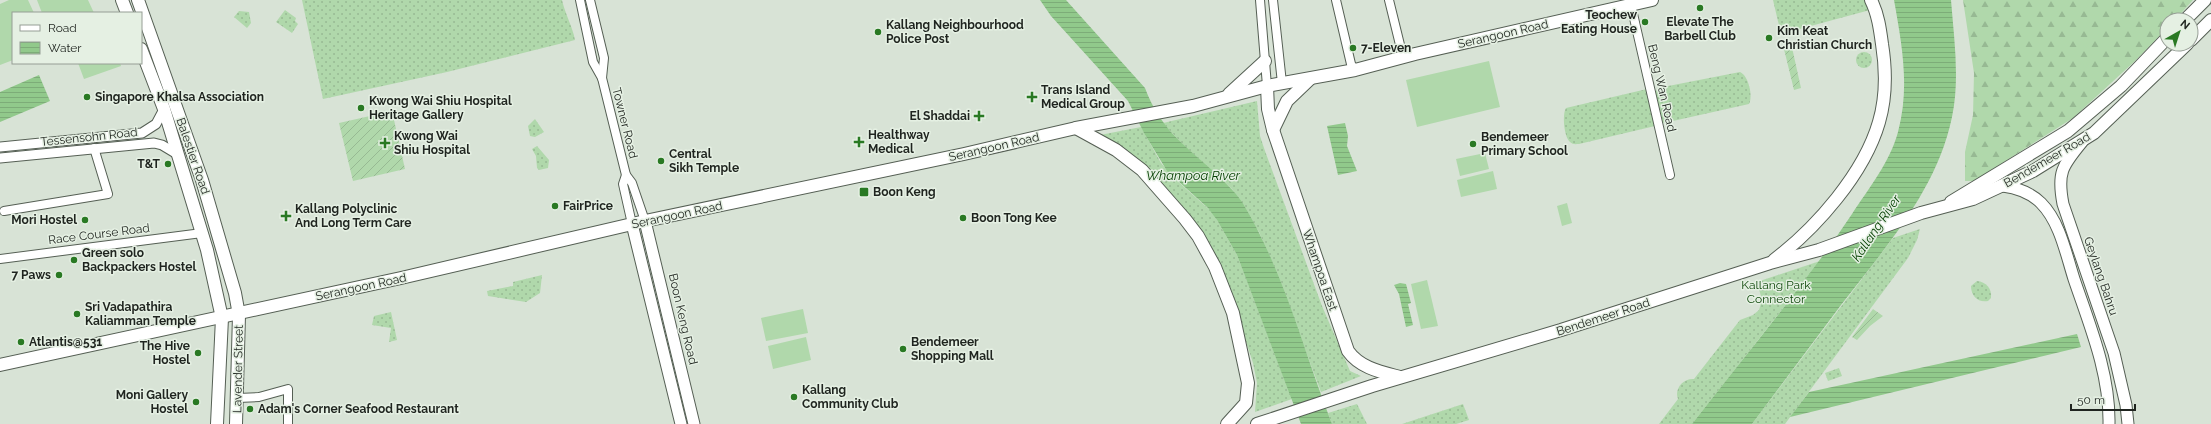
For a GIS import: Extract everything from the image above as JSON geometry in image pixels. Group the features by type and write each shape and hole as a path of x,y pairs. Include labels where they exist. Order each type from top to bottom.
{"main road":[{"path":"122,0 127,12"},
{"name":"Balestier Road","path":"138,0 202,180 234,288 239,315"},
{"name":"Serangoon Road","path":"0,365 239,315 632,224 964,154 1076,128 1193,106 1267,86 1355,70 1403,57 1652,0"},
{"path":"1770,264 1786,251 1824,212 1860,166 1874,138 1882,110 1886,66 1880,28 1871,0"},
{"path":"2193,12 2204,0"},
{"path":"2199,32 2211,20"},
{"name":"Bendemeer Road","path":"1947,205 1970,189 2040,150 2068,132 2121,86 2159,46"},
{"name":"Balestier Road","path":"142,52 164,109 212,266 222,318"},
{"name":"Bendemeer Road","path":"1257,424 1402,377 1561,330 1819,250 1921,213 1972,199 2003,186 2082,142 2094,133 2179,52"},
{"path":"1227,96 1265,61"},
{"path":"1274,130 1287,101 1310,79"},
{"name":"Whampoa East","path":"1267,86 1268,109 1274,130 1348,351 1357,361 1369,368 1402,377"},
{"path":"1076,128 1116,150 1142,170 1198,236 1215,267 1233,312 1248,383 1246,403 1227,424"},
{"name":"Geylang Bahru","path":"2082,142 2064,164 2060,185 2063,204 2114,353 2126,405 2128,424"},
{"path":"2003,186 2015,188 2036,199 2042,204 2056,227 2103,369 2109,404 2109,424"},
{"name":"Boon Keng Road","path":"646,221 694,424"},
{"path":"632,224 681,424"},
{"name":"Lavender Street","path":"236,424 238,398 239,315"},
{"name":"Lavender Street","path":"217,424 222,318"}],"street":[{"name":"Towner Road","path":"580,0 593,62 602,78 626,175 632,183 646,221"},
{"name":"Towner Road","path":"590,0 604,58 602,78"},
{"path":"1260,0 1267,86"},
{"path":"1273,0 1282,83"},
{"path":"1336,0 1351,64 1355,70"},
{"path":"1389,0 1403,57"},
{"name":"Beng Wan Road","path":"1631,5 1670,175"},
{"name":"Tessensohn Road","path":"0,147 142,133 156,124 164,109"},
{"name":"Tessensohn Road","path":"0,158 154,143 162,145 178,154"},
{"path":"4,211 108,194 94,148"},
{"name":"Towner Road","path":"626,175 623,184 632,224"},
{"name":"Race Course Road","path":"0,258 202,233"},
{"path":"238,398 259,397 288,389 288,424"}],"green space":[{"path":"9,0 28,0 34,12 12,12 12,60 0,65 0,4"},
{"path":"37,0 88,0 94,12 42,12"},
{"path":"302,0 562,0 575,40 447,72 323,99"},
{"path":"1773,0 1866,0 1870,10 1781,34"},
{"path":"1963,0 2193,0 2182,12 2159,12 2159,36 2135,61 2073,118 1974,181 1965,181 1965,152 1973,115 1974,73"},
{"path":"285,10 296,18 295,21 298,24 292,33 276,22"},
{"path":"239,11 249,12 251,23 247,28 234,17"},
{"path":"1791,43 1801,88 1794,90 1783,45"},
{"path":"1864,52 1870,54 1872,60 1870,66 1864,68 1858,66 1856,60 1858,54"},
{"path":"1489,61 1500,107 1417,127 1406,80"},
{"path":"78,64 120,64 121,66 84,79"},
{"path":"1740,72 1748,82 1751,97 1749,104 1664,123 1659,119 1654,94 1658,88"},
{"path":"1647,89 1655,126 1579,144 1572,144 1568,139 1564,125 1566,108"},
{"path":"1257,101 1260,136 1322,306 1350,371 1361,376 1321,392 1273,264 1259,232 1232,189 1183,145 1163,123"},
{"path":"392,111 405,169 353,181 339,123"},
{"path":"535,119 544,132 535,137 530,136 528,126"},
{"path":"1141,127 1161,163 1174,178 1213,213 1237,255 1292,399 1255,412 1257,383 1253,363 1237,314 1205,244 1100,135"},
{"path":"537,146 549,160 548,168 539,170 537,168 536,156 532,149"},
{"path":"1485,153 1489,169 1460,176 1456,159"},
{"path":"1493,171 1497,189 1461,197 1457,180"},
{"path":"1567,203 1572,223 1562,226 1557,206"},
{"name":"Kallang Park Connector","path":"1920,229 1917,240 1908,258 1785,424 1752,424 1893,238"},
{"name":"Kallang Park Connector","path":"1820,261 1692,424 1659,424 1678,399 1677,392 1680,385 1686,380 1694,379 1740,320 1753,315 1759,310 1762,300 1757,282"},
{"path":"542,275 540,293 526,302 488,296 487,291 513,286 513,282"},
{"path":"1427,280 1438,326 1421,329 1411,284"},
{"path":"1977,281 1988,286 1991,298 1988,301 1978,300 1972,293 1971,286"},
{"path":"803,309 808,333 766,341 761,318"},
{"path":"1873,309 1883,316 1870,326 1857,340 1852,337"},
{"path":"391,312 397,340 389,342 391,328 372,325 374,316"},
{"path":"806,337 811,360 773,369 768,346"},
{"path":"1839,368 1842,376 1828,381 1825,373"},
{"path":"1357,404 1367,424 1332,424 1328,413"},
{"path":"1463,404 1469,420 1456,424 1402,424"}],"water":[{"name":"Whampoa River","path":"1040,0 1066,0 1145,88 1151,102 1165,125 1236,194 1242,202 1270,255 1292,311 1332,424 1301,424 1237,255 1217,220 1208,208 1167,171 1144,133 1128,101 1051,16"},
{"name":"Kallang River","path":"1894,0 1951,0 1956,59 1956,88 1952,117 1945,144 1935,169 1922,194 1892,240 1841,305 1752,424 1692,424 1814,268 1872,185 1890,154 1898,132 1904,99 1904,66"},
{"path":"39,75 50,101 0,122 0,92"},
{"path":"1345,123 1348,136 1347,146 1357,171 1338,175 1327,126"},
{"path":"1400,283 1406,284 1411,303 1408,304 1413,325 1406,327 1399,294 1394,285"},
{"path":"2077,334 2081,347 1790,417 1809,392"}],"place":[{"name":"Elevate The Barbell Club","path":"1700,8"},
{"name":"Teochew Eating House","path":"1645,22"},
{"name":"Kallang Neighbourhood Police Post","path":"878,32"},
{"name":"Kim Keat Christian Church","path":"1769,38"},
{"name":"7-Eleven","path":"1353,48"},
{"name":"Singapore Khalsa Association","path":"87,97"},
{"name":"Trans Island Medical Group","path":"1032,97"},
{"name":"Kwong Wai Shiu Hospital Heritage Gallery","path":"361,108"},
{"name":"El Shaddai","path":"979,116"},
{"name":"Healthway Medical","path":"859,142"},
{"name":"Kwong Wai Shiu Hospital","path":"385,143"},
{"name":"Bendemeer Primary School","path":"1473,144"},
{"name":"Central Sikh Temple","path":"661,161"},
{"name":"T&T","path":"168,164"},
{"name":"Boon Keng","path":"864,192"},
{"name":"FairPrice","path":"555,206"},
{"name":"Kallang Polyclinic And Long Term Care","path":"286,216"},
{"name":"Boon Tong Kee","path":"963,218"},
{"name":"Mori Hostel","path":"85,220"},
{"name":"Green solo Backpackers Hostel","path":"74,260"},
{"name":"7 Paws","path":"59,275"},
{"name":"Sri Vadapathira Kaliamman Temple","path":"77,314"},
{"name":"Atlantis@531","path":"21,342"},
{"name":"Bendemeer Shopping Mall","path":"903,349"},
{"name":"The Hive Hostel","path":"198,353"},
{"name":"Kallang Community Club","path":"794,397"},
{"name":"Moni Gallery Hostel","path":"196,402"},
{"name":"Adam's Corner Seafood Restaurant","path":"250,409"}]}
